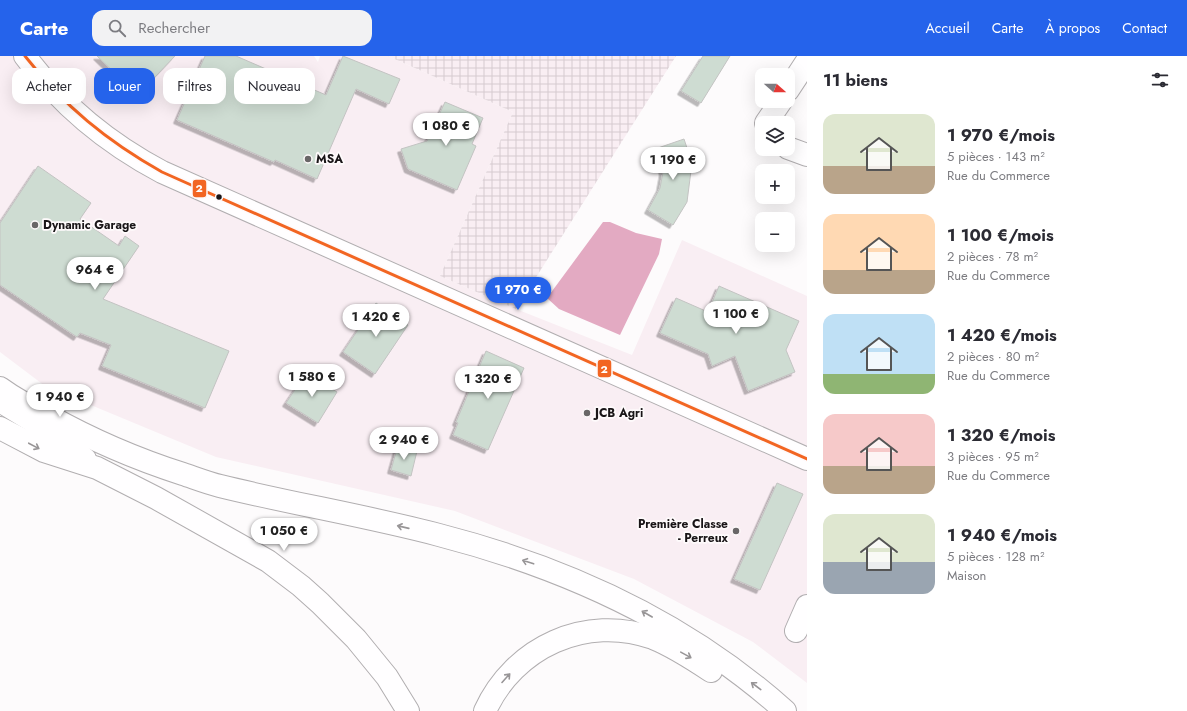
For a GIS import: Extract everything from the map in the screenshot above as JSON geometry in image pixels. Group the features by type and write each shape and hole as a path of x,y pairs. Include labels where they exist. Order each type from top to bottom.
{"main road":[{"path":"25,56 40,76 72,110 115,143 162,172 807,459"},
{"path":"795,79 807,61"},
{"path":"795,151 807,156"},
{"path":"0,388 11,396 106,446 171,470 219,485 439,535 539,565 596,588 640,610 685,636 731,667 785,711"},
{"path":"0,401 54,434 97,468"},
{"path":"0,428 44,451 97,468 156,498 261,557 301,586 356,639 387,677 408,711"},
{"path":"796,631 807,606"},
{"path":"485,711 491,698 505,679 540,649 561,638 582,632 606,630 632,632 653,638 671,647 719,676 763,711"}],"shaded area":[{"path":"0,56 314,56 318,62 320,56 388,56 513,112 440,276 516,309 632,355 682,240 807,296 807,683 753,642 634,579 455,511 216,457 45,386 0,352"},
{"path":"388,56 676,56 516,309 440,276 513,112"},
{"path":"603,222 610,222 636,233 662,239 659,254 620,335 559,309 547,298"}],"building":[{"path":"97,56 175,56 155,77 155,68 110,68"},
{"path":"205,56 236,56 264,68 234,68 234,104 315,104 315,90 326,95 343,56 400,79 389,104 356,89 317,179 177,120 184,104 226,104 226,68 200,68"},
{"path":"703,56 730,56 701,103 681,91"},
{"path":"445,102 483,118 472,144 476,146 457,190 408,169 401,149 427,141"},
{"path":"684,139 692,163 687,202 673,225 648,210 660,188 663,172 655,149"},
{"path":"38,166 91,203 80,219 119,246 125,236 139,246 103,299 229,351 205,408 102,366 111,345 80,333 77,337 0,285 0,223"},
{"path":"719,286 799,321 786,350 795,372 748,391 735,356 712,366 708,354 660,333 676,298 708,312"},
{"path":"376,303 408,325 375,374 343,352"},
{"path":"486,351 524,368 488,450 453,435 458,423 456,422"},
{"path":"306,373 337,392 318,423 286,403"},
{"path":"398,445 417,451 411,476 391,470"},
{"path":"777,483 803,494 760,590 734,579"}],"transit line":[{"name":"2","path":"25,56 71,107 123,148 162,172 807,459"}],"place":[{"name":"MSA","path":"308,159"},
{"name":"Dynamic Garage","path":"35,225"},
{"name":"JCB Agri","path":"587,413"},
{"name":"Première Classe - Perreux","path":"736,531"}]}
